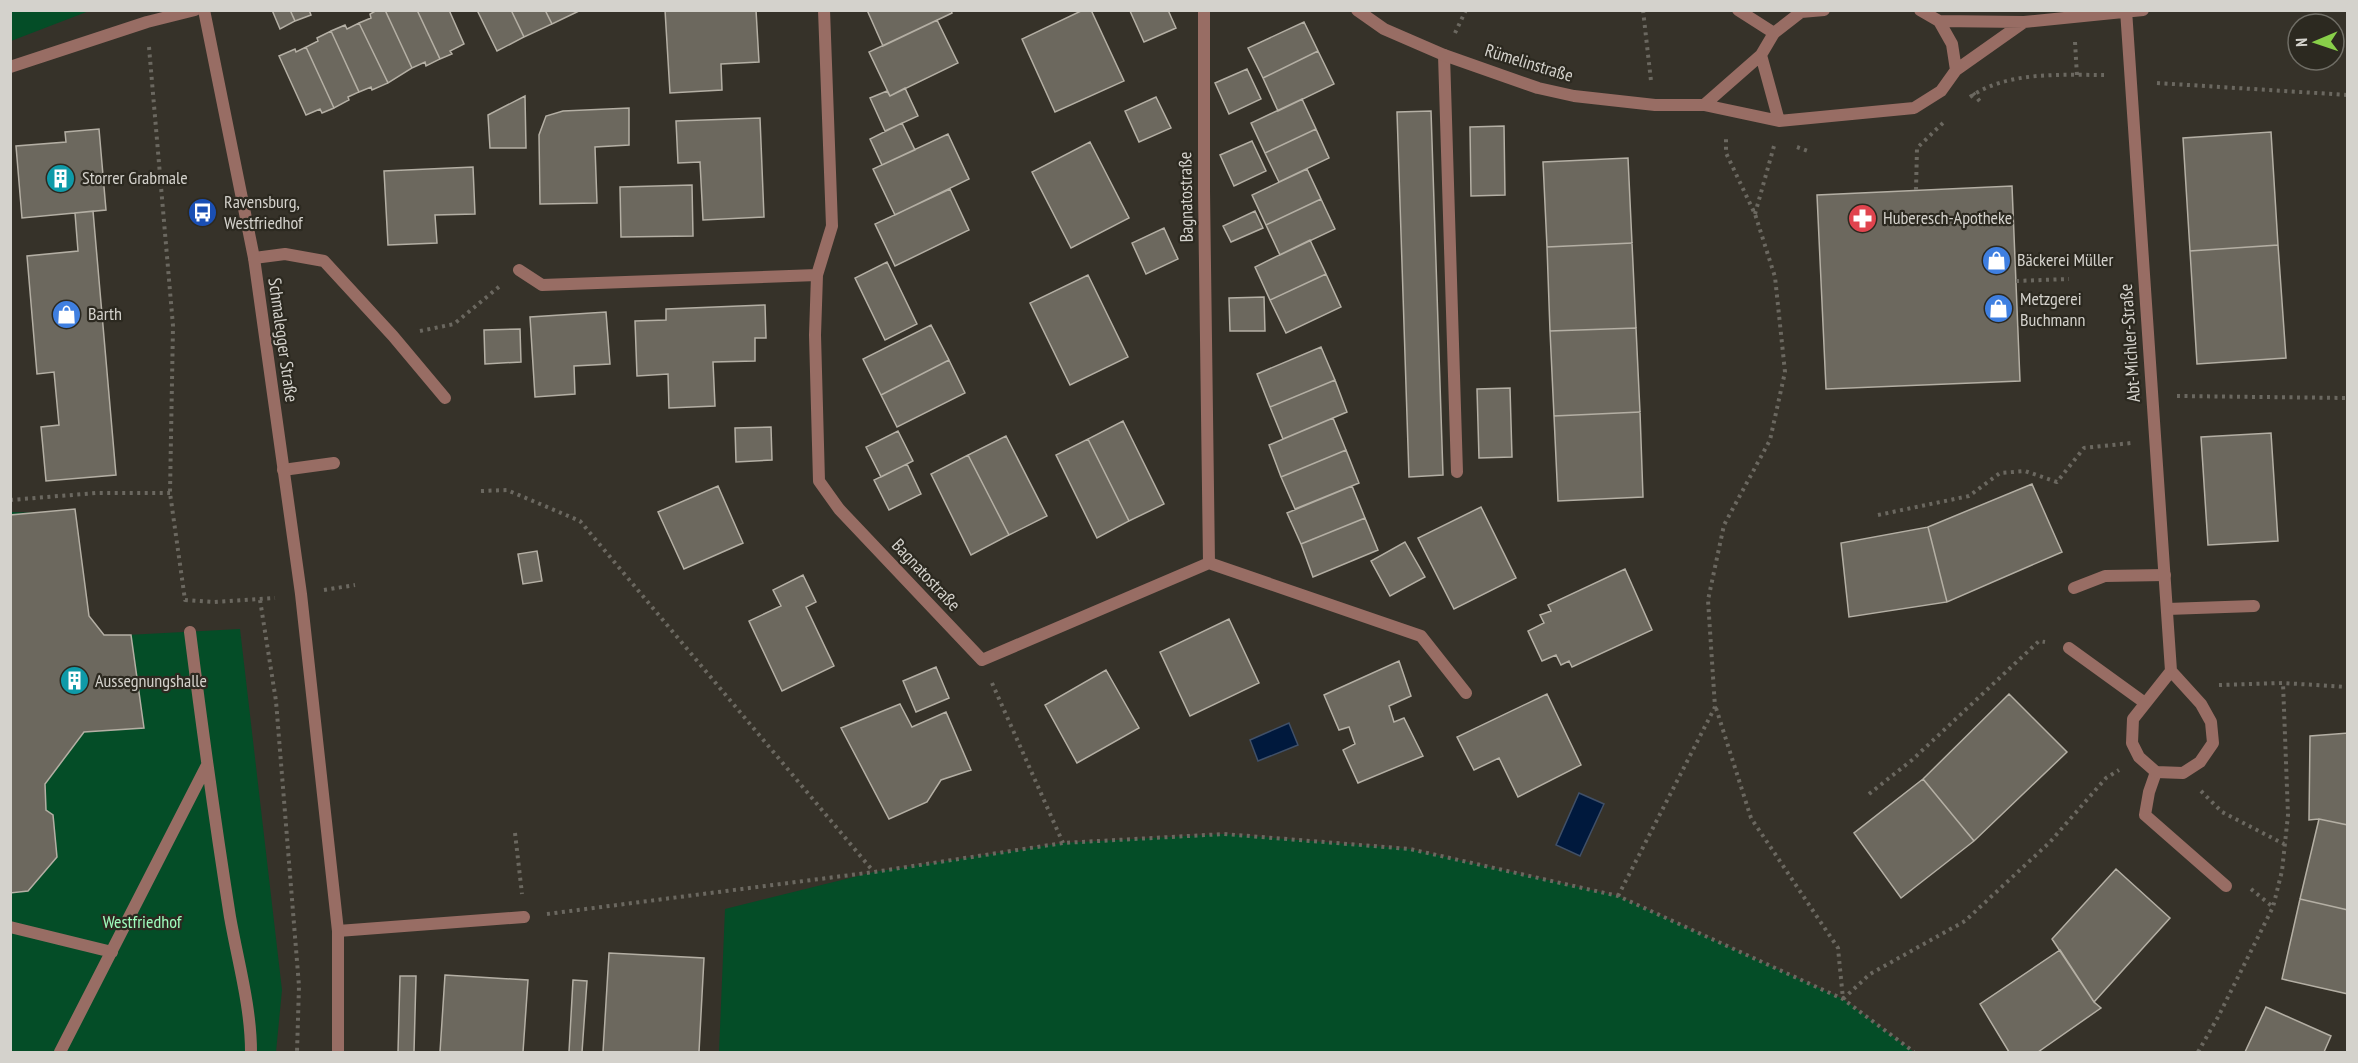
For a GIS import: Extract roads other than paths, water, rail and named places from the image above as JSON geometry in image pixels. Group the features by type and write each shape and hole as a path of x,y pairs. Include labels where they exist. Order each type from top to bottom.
{"street":[{"path":"10,67 147,22 195,10"},
{"name":"Schmalegger Straße","path":"204,10 254,258 310,677 338,932 338,1053"},
{"name":"Bagnatostraße","path":"824,10 832,226 817,275 815,335 819,481 839,509 982,660 1209,563 1204,10"},
{"name":"Rümelinstraße","path":"1357,10 1384,29 1444,55 1539,88 1574,96 1654,105 1704,105 1779,121 1914,108 1941,91 1956,70 2024,22"},
{"path":"1738,10 1774,33"},
{"path":"1704,105 1761,55 1774,33 1801,12 1824,10"},
{"name":"Rümelinstraße","path":"1920,10 1939,21 2024,22 2057,14 2073,18 2143,10"},
{"name":"Abt-Michler-Straße","path":"2126,12 2171,671"},
{"path":"1939,21 1952,44 1956,70"},
{"path":"1444,55 1457,472"},
{"path":"1761,55 1779,121"},
{"path":"254,258 285,254 324,261 393,336 445,398"},
{"path":"519,270 542,285 817,275"},
{"path":"283,470 334,463"},
{"path":"1209,563 1421,636 1467,693"},
{"path":"2074,588 2105,576 2165,575"},
{"path":"2167,609 2254,606"},
{"path":"190,632 207,765 251,1032 251,1053"},
{"path":"2069,648 2145,703"},
{"path":"2171,671 2200,704 2211,722 2213,743 2200,762 2183,773 2156,772 2139,757 2132,743 2133,719 2171,671"},
{"path":"60,1053 207,765"},
{"path":"2156,772 2149,792 2145,815 2226,886"},
{"path":"338,932 524,917"},
{"path":"10,927 112,952"}],"water":[{"path":"1289,723 1298,745 1258,761 1250,740"},
{"path":"1579,793 1604,804 1580,856 1556,845"}],"place":[{"name":"Storrer Grabmale","path":"61,178"},
{"name":"Ravensburg, Westfriedhof","path":"203,212"},
{"name":"Huberesch-Apotheke","path":"1862,218"},
{"name":"Bäckerei Müller","path":"1996,260"},
{"name":"Metzgerei Buchmann","path":"1999,309"},
{"name":"Barth","path":"67,314"},
{"name":"Aussegnungshalle","path":"74,681"}],"park label":[{"name":"Westfriedhof","path":"142,922"}]}
